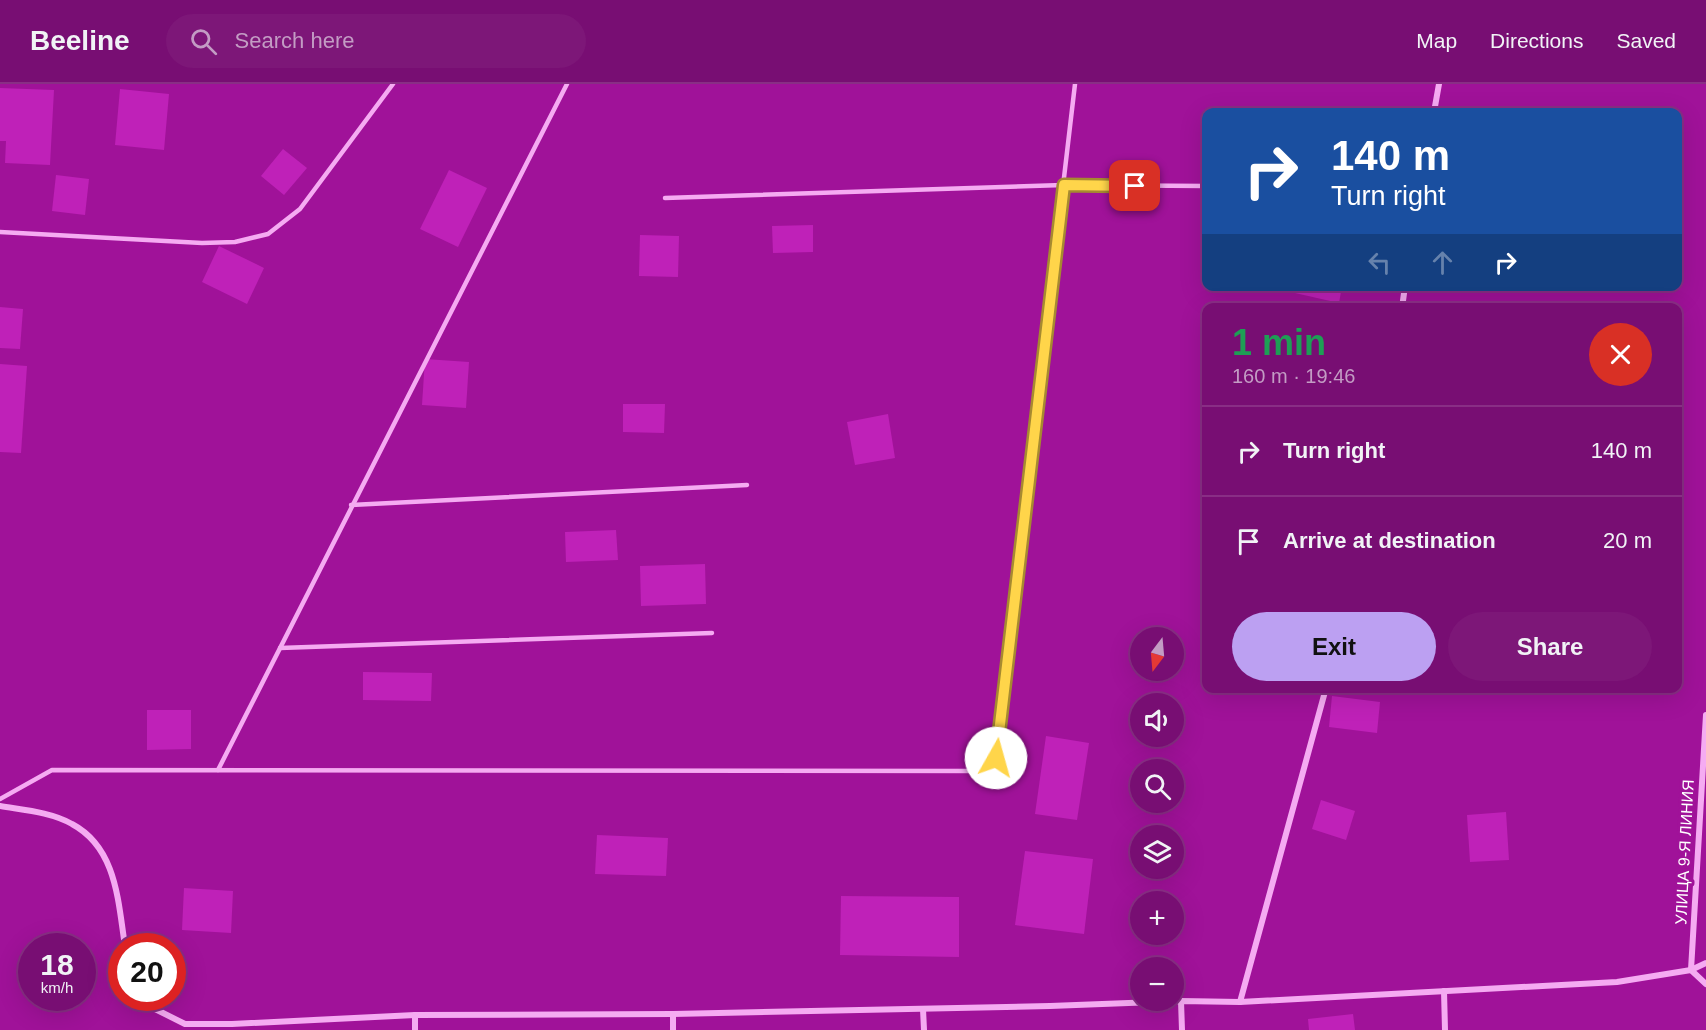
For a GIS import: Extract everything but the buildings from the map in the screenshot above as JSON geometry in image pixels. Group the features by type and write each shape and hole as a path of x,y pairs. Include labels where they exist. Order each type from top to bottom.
{"street":[{"path":"1435,108 1439,84"},
{"path":"1240,1002 1325,693"},
{"name":"УЛИЦА 9-Я ЛИНИЯ","path":"1691,970 1706,715"},
{"path":"0,806 71,823 90,835 110,864 123,933"},
{"path":"1184,1000 1240,1002 1617,982 1691,970 1706,963"},
{"path":"1691,970 1706,984"},
{"path":"1444,991 1445,1030"},
{"path":"158,1011 185,1027 415,1015 673,1014 1130,1002"},
{"path":"923,1009 924,1030"},
{"path":"1182,1011 1182,1030"},
{"path":"673,1014 673,1030"},
{"path":"415,1015 415,1030"}],"lane":[{"path":"0,232 202,243 235,243 268,234 300,209 393,84"},
{"path":"218,770 567,84"},
{"path":"0,799 52,770 979,771 996,758 1075,84"},
{"path":"665,198 1064,185 1202,186"},
{"path":"351,505 747,485"},
{"path":"280,648 712,633"}],"route":[{"path":"996,758 1064,185 1135,186"}]}
